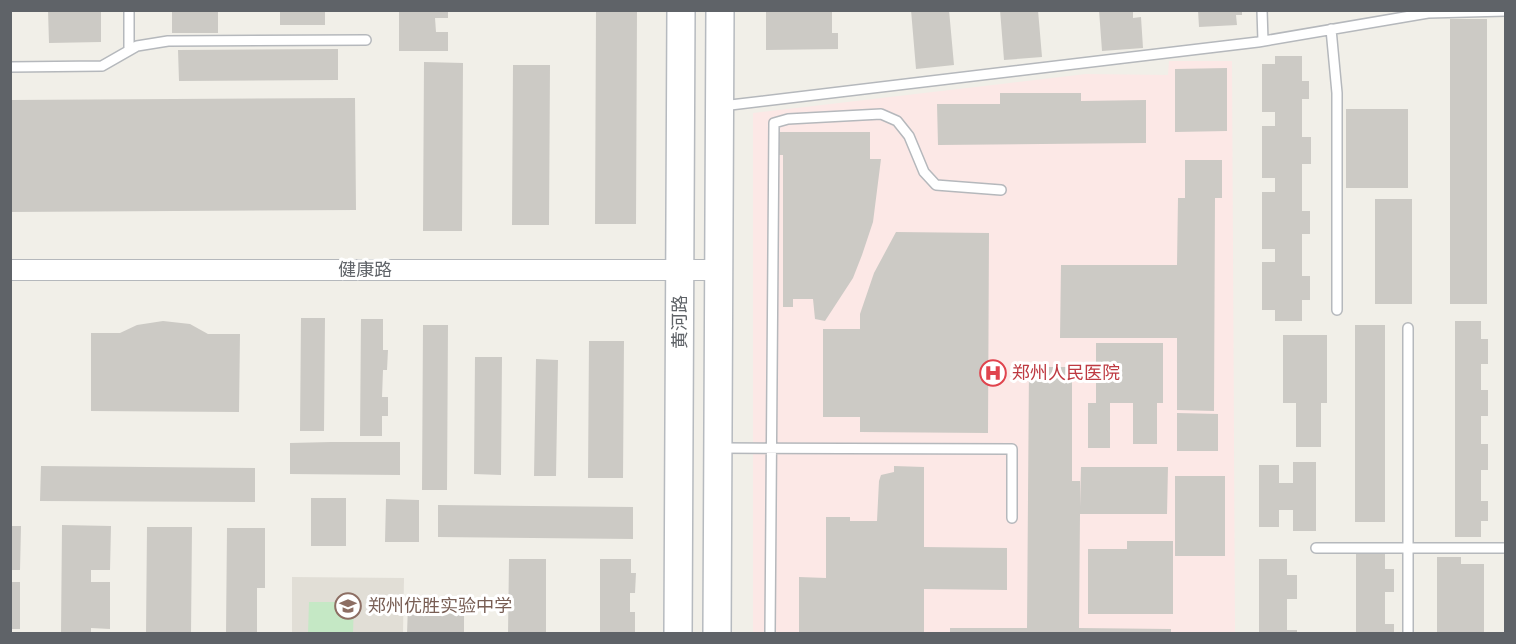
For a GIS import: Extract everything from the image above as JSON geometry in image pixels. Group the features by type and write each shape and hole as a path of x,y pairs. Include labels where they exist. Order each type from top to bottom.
{"main road":[{"name":"黄河路","path":"678,633 681,10"},
{"path":"717,633 720,10"}],"street":[{"name":"健康路","path":"10,270 719,270"}],"lane":[{"path":"129,10 129,50"},
{"path":"1262,10 1263,41"},
{"path":"719,106 992,76 1263,41 1428,13 1506,11"},
{"path":"1331,30 1337,93 1337,310"},
{"path":"10,67 102,66 137,46 168,41 366,40"},
{"path":"770,633 774,123 788,119 881,114 897,122 909,136 924,172 936,185 1001,190"},
{"path":"1408,328 1408,633"},
{"path":"718,448 1012,449 1012,518"},
{"path":"1316,548 1506,548"}],"shaded area":[{"name":"郑州人民医院","path":"1169,61 1232,61 1235,633 753,634 753,113 1086,74 1168,75"},
{"name":"郑州优胜实验中学","path":"292,577 404,578 403,633 292,634"}],"green space":[{"path":"309,602 354,602 353,633 308,633"}],"building":[{"path":"48,10 101,10 101,42 49,43"},
{"path":"172,10 218,10 218,33 172,33"},
{"path":"280,10 325,10 325,25 280,25"},
{"path":"399,10 448,10 448,18 435,18 436,32 448,32 448,51 399,51"},
{"path":"596,10 637,10 636,224 595,224"},
{"path":"766,10 832,10 832,33 838,33 838,49 766,50"},
{"path":"911,10 949,10 954,65 916,69"},
{"path":"1000,10 1038,10 1042,57 1004,60"},
{"path":"1099,10 1133,10 1133,18 1141,17 1143,48 1102,51"},
{"path":"1198,10 1242,10 1242,15 1236,15 1237,25 1199,27"},
{"path":"1450,19 1487,19 1487,304 1450,304"},
{"path":"338,49 338,80 179,81 178,50"},
{"path":"1275,56 1302,56 1302,81 1309,81 1309,99 1302,99 1302,137 1311,137 1311,164 1302,164 1302,211 1310,211 1310,234 1302,234 1302,276 1310,276 1310,300 1302,300 1302,321 1275,321 1275,310 1262,310 1262,262 1275,262 1275,249 1262,249 1262,192 1275,192 1275,178 1262,178 1262,126 1275,126 1275,112 1262,112 1262,64 1275,64"},
{"path":"424,62 463,63 462,231 423,231"},
{"path":"513,65 550,65 549,225 512,225"},
{"path":"1227,68 1227,131 1175,132 1175,69"},
{"path":"1000,93 1081,93 1081,101 1146,100 1146,143 938,145 937,104 1000,104"},
{"path":"355,98 356,210 10,212 10,100"},
{"path":"1346,109 1408,109 1408,188 1346,188"},
{"path":"779,132 870,132 870,159 881,159 873,222 862,255 853,278 825,321 815,319 813,299 793,299 793,307 783,307 783,155 779,155"},
{"path":"1185,160 1222,160 1222,198 1215,198 1214,411 1177,410 1177,338 1060,338 1061,265 1177,265 1178,198 1185,198"},
{"path":"1375,199 1412,199 1412,304 1375,304"},
{"path":"896,232 989,233 988,433 860,432 860,417 823,417 823,329 860,329 860,314 874,273"},
{"path":"301,318 325,318 324,431 300,431"},
{"path":"361,319 383,319 383,350 388,350 387,370 383,370 382,397 388,397 388,416 382,416 382,436 360,436"},
{"path":"163,321 190,324 208,334 240,334 239,412 91,411 91,333 120,333 137,325"},
{"path":"1455,321 1481,321 1481,339 1488,339 1488,364 1481,364 1481,390 1488,390 1488,416 1481,416 1481,444 1488,444 1488,470 1481,470 1481,501 1488,501 1488,521 1481,521 1481,537 1455,537"},
{"path":"423,325 448,325 447,490 422,490"},
{"path":"1355,325 1385,325 1385,522 1355,522"},
{"path":"1283,335 1327,335 1327,403 1321,403 1321,447 1296,447 1296,403 1283,403"},
{"path":"589,341 624,341 623,478 588,478"},
{"path":"1096,343 1163,343 1163,403 1157,403 1157,444 1133,444 1133,403 1110,403 1110,448 1088,448 1088,403 1096,403"},
{"path":"475,357 502,357 501,475 474,474"},
{"path":"536,359 558,360 556,476 534,476"},
{"path":"1029,367 1072,367 1072,481 1080,481 1080,507 1081,467 1168,467 1167,514 1080,514 1079,628 1171,629 1171,634 950,634 950,628 1027,628"},
{"path":"1177,413 1218,414 1218,451 1177,451"},
{"path":"400,442 400,475 290,474 290,443"},
{"path":"1293,462 1316,462 1316,531 1293,531 1293,510 1279,510 1279,527 1259,527 1259,465 1279,465 1279,483 1293,483"},
{"path":"41,466 255,468 255,502 40,501"},
{"path":"894,466 924,467 924,547 1007,548 1007,590 924,589 924,634 799,634 799,577 826,578 826,517 850,517 850,521 877,521 879,481 881,475 894,472"},
{"path":"1175,476 1225,476 1225,556 1175,556"},
{"path":"311,498 346,498 346,546 311,546"},
{"path":"386,499 419,500 419,542 385,542"},
{"path":"438,505 633,507 633,539 438,537"},
{"path":"62,525 111,526 110,570 91,570 91,582 110,582 110,629 91,628 91,634 61,634"},
{"path":"10,526 21,526 20,570 10,570"},
{"path":"147,527 192,527 191,634 146,634"},
{"path":"227,528 265,528 265,588 257,588 257,634 226,634"},
{"path":"1127,541 1173,541 1173,614 1088,614 1088,549 1127,549"},
{"path":"1356,553 1385,553 1385,569 1394,569 1394,592 1385,592 1385,624 1394,624 1394,634 1356,634"},
{"path":"1437,557 1461,557 1461,564 1484,564 1484,634 1437,634"},
{"path":"509,559 546,559 546,634 508,634"},
{"path":"600,559 631,559 631,573 636,573 635,593 630,593 630,612 635,612 635,634 600,634"},
{"path":"1259,559 1287,559 1287,575 1297,575 1297,599 1287,599 1287,630 1297,630 1297,634 1259,634"},
{"path":"10,582 20,582 20,629 10,629"},
{"path":"408,605 464,605 464,634 407,634"}],"place":[{"name":"郑州人民医院","path":"993,373"},
{"name":"郑州优胜实验中学","path":"348,606"}]}
